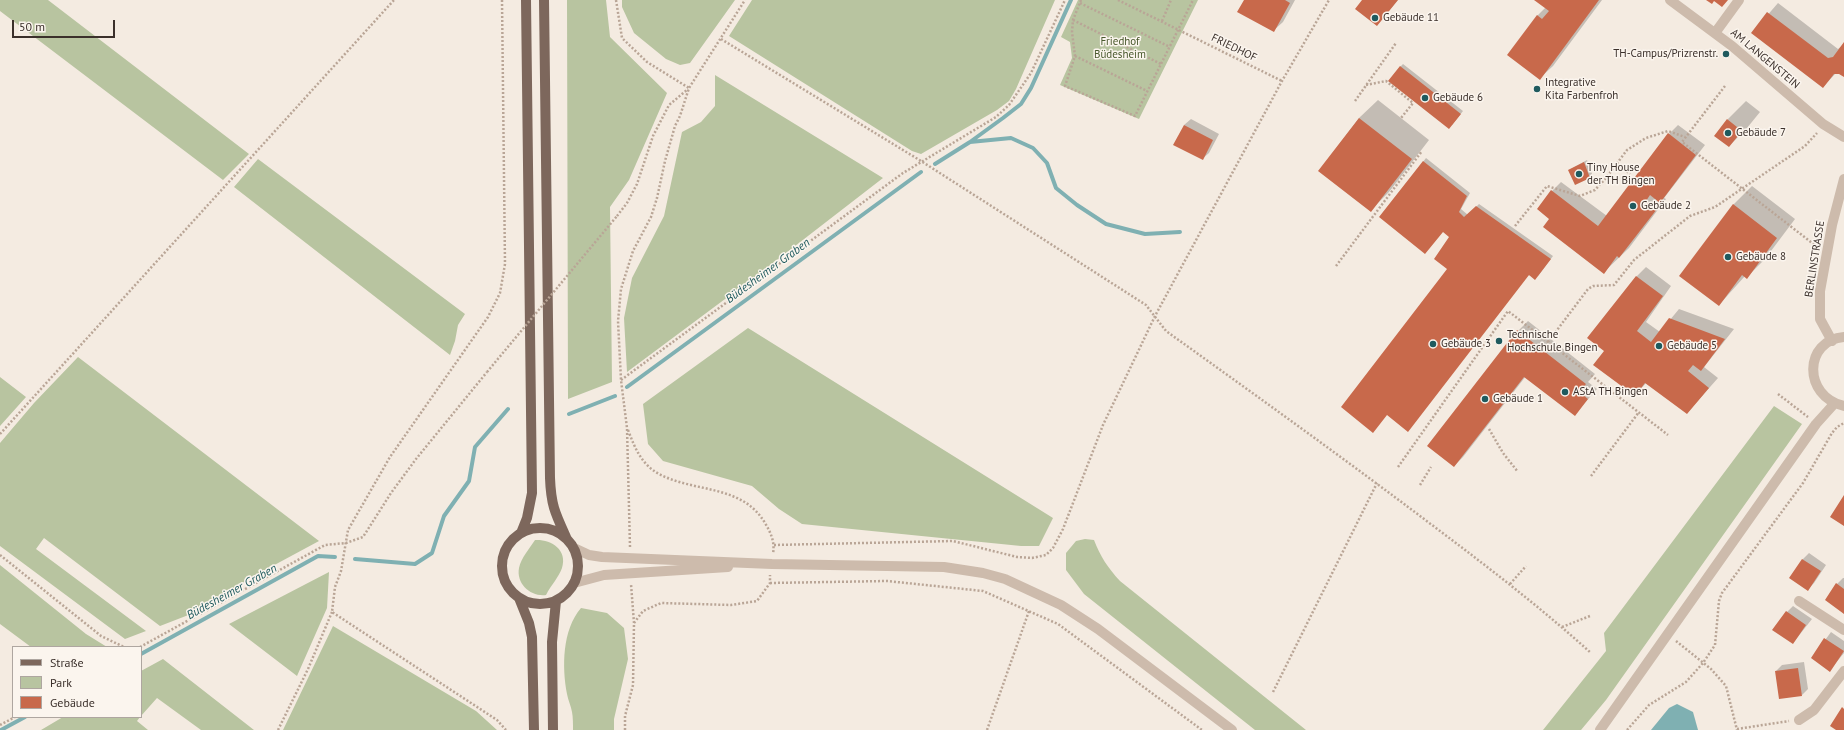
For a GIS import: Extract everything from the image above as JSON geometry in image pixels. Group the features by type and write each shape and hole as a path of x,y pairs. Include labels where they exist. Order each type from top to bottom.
{"main road":[{"path":"521,533 527,518 532,493 526,0"},
{"path":"544,0 551,501 556,518 566,537 574,548 579,564 577,577 570,591 556,601 541,605 526,602 511,591 505,582 502,565 506,549 512,540 521,533 530,529 544,528 558,532 566,537"},
{"path":"519,598 529,623 532,637 534,730"},
{"path":"553,730 552,642 556,601"}],"street":[{"name":"AM LANGENSTEIN","path":"1670,0 1732,46 1823,124 1844,138"},
{"path":"1715,33 1740,0"},
{"name":"BERLINSTRASSE","path":"1832,341 1820,319 1820,291 1838,198 1844,179"},
{"path":"1600,730 1816,424 1839,405 1825,398 1818,390 1814,381 1813,370 1816,358 1822,348 1832,341 1844,337"},
{"path":"574,548 595,556 772,564 944,567 983,573 1004,579 1055,603 1098,629 1232,730"},
{"path":"574,583 604,575 772,564"},
{"path":"1799,601 1844,630"},
{"path":"1799,720 1814,710 1844,670"}],"path":[{"path":"0,434 394,0"},
{"path":"278,730 308,670 332,612 335,587 341,571 348,530 390,457 488,317 500,293 505,264 502,0"},
{"path":"616,0 622,38 647,62 689,88"},
{"path":"630,557 627,428 621,380 618,321 621,290 633,251 651,217 675,126 680,116 689,88 745,0"},
{"path":"621,380 921,161 996,116 1009,105 1031,73 1065,0"},
{"name":"FRIEDHOF","path":"1118,0 1282,81"},
{"path":"1162,21 1171,0"},
{"path":"1170,47 1081,2 1073,20 1072,32 1075,56 1065,86 1135,116 1147,91 1170,47 1179,29 1193,0"},
{"path":"774,545 953,542 1017,556 1037,558 1046,555 1053,548 1063,529 1103,425 1155,316 1282,81 1329,0"},
{"path":"1073,20 1161,64"},
{"path":"721,39 921,161 1146,305 1166,330 1377,483 1510,584 1591,653"},
{"path":"1355,101 1396,42"},
{"path":"1075,56 1147,91"},
{"path":"1366,85 1386,81 1413,102 1401,118"},
{"path":"1725,86 1682,142 1826,254"},
{"path":"142,646 325,545 346,544 363,537 391,493 416,459 627,203 637,184 653,136 669,104 689,88"},
{"path":"1548,342 1588,289 1593,286 1614,285 1634,260 1664,235 1690,216 1715,207 1805,146 1823,124"},
{"path":"1515,226 1547,186 1580,196 1595,190 1627,150 1646,138 1668,130 1685,137"},
{"path":"1336,266 1422,151"},
{"path":"1617,164 1630,174"},
{"path":"1398,467 1508,311 1668,435"},
{"path":"1778,394 1816,424 1832,433"},
{"path":"1591,476 1639,412"},
{"path":"1627,730 1639,714 1686,682 1703,663 1715,645 1719,601 1722,593 1802,484 1832,433 1837,427 1844,423"},
{"path":"627,428 639,456 659,473 685,484 725,492 744,501 759,512 770,532 774,545 770,583 757,601 731,605 661,603 643,610 634,623"},
{"path":"1489,429 1503,453 1518,472"},
{"path":"1420,484 1431,467"},
{"path":"1272,692 1377,483"},
{"path":"0,555 101,636 122,646"},
{"path":"1510,584 1526,566"},
{"path":"625,730 625,716 633,685 634,623 631,574"},
{"path":"770,583 813,581 888,581 983,591 1058,624 1084,641 1202,730"},
{"path":"987,730 1029,610"},
{"path":"332,612 497,720 506,730"},
{"path":"1562,627 1590,616"},
{"path":"1668,634 1703,663 1726,686 1737,730 1799,720"},
{"path":"0,725 13,718"}],"green space":[{"path":"0,0 48,0 249,154 223,180 0,11"},
{"path":"567,0 606,0 610,37 667,93 629,180 610,207 612,382 568,399"},
{"path":"622,0 735,0 690,63 680,65 666,59 634,33 622,7"},
{"path":"752,0 1055,0 1016,89 1009,101 997,110 921,154 912,151 729,36"},
{"name":"Friedhof Büdesheim","path":"1078,0 1198,0 1139,119 1060,85 1072,58 1070,42 1061,37"},
{"path":"715,75 883,178 764,270 627,372 624,318 632,278 664,216 682,132 701,122 715,106"},
{"path":"258,159 465,314 458,325 455,341 450,355 234,187"},
{"path":"748,328 1053,518 1039,546 1021,546 802,524 779,509 752,486 663,461 648,444 643,404"},
{"path":"78,357 319,541 254,576 191,614 160,626 44,538 36,549 146,631 125,639 0,546 0,443 34,403"},
{"path":"0,377 26,397 0,426"},
{"path":"1774,406 1802,424 1606,700 1581,730 1543,730 1606,651 1604,633"},
{"path":"1085,539 1094,540 1105,562 1120,581 1306,730 1255,730 1084,594 1066,570 1066,553 1076,541"},
{"path":"535,540 552,543 562,555 563,561 561,571 546,595 530,592 522,584 519,574 519,568 522,561"},
{"path":"0,565 86,634 105,646 30,646 0,624"},
{"path":"329,572 327,608 297,676 229,624"},
{"path":"581,608 607,613 624,628 628,659 614,719 614,730 573,730 571,708 565,683 564,661 570,627"},
{"path":"333,626 476,711 497,730 283,730"},
{"path":"163,659 254,730 201,730 157,698 142,715 142,670"},
{"path":"61,718 139,718 137,721 148,730 41,730"}],"water":[{"path":"1677,704 1693,712 1698,730 1651,730 1669,708"}],"building":[{"path":"1244,0 1285,0 1290,3 1274,32 1237,12"},
{"name":"Gebäude 11","path":"1362,0 1398,0 1377,26 1355,9"},
{"path":"1534,0 1599,0 1540,80 1507,55 1537,15 1542,19 1549,11"},
{"path":"1706,0 1728,0 1722,7 1714,1 1712,4"},
{"path":"1767,12 1828,58 1833,57 1844,42 1844,77 1839,74 1834,74 1823,88 1751,33"},
{"name":"Gebäude 6","path":"1400,66 1461,114 1449,129 1388,81"},
{"path":"1359,118 1412,159 1371,212 1318,171"},
{"name":"Gebäude 7","path":"1727,119 1742,131 1729,147 1714,136"},
{"path":"1184,125 1213,140 1203,160 1173,145"},
{"name":"Gebäude 2","path":"1668,133 1696,155 1660,203 1650,195 1646,201 1657,209 1619,258 1617,256 1604,274 1543,227 1549,219 1537,209 1551,190 1598,226"},
{"name":"Gebäude 3","path":"1423,161 1467,196 1459,212 1464,217 1476,206 1551,259 1535,280 1529,275 1408,432 1387,415 1373,433 1341,407 1447,269 1434,259 1449,237 1443,232 1425,254 1379,217"},
{"name":"Tiny House der TH Bingen","path":"1584,162 1590,178 1575,185 1568,170"},
{"name":"Gebäude 8","path":"1733,204 1777,238 1747,279 1742,275 1719,306 1679,276"},
{"name":"Gebäude 5","path":"1636,276 1663,296 1637,331 1651,342 1669,318 1725,339 1701,371 1693,365 1688,371 1709,388 1687,414 1645,383 1635,396 1593,365 1604,351 1587,338"},
{"name":"Gebäude 1","path":"1517,330 1586,384 1579,392 1588,399 1575,416 1524,377 1454,467 1427,446"},
{"path":"1844,495 1844,526 1830,517"},
{"path":"1802,559 1821,571 1808,591 1789,578"},
{"path":"1836,583 1844,589 1844,614 1825,600"},
{"path":"1786,611 1806,625 1793,644 1772,630"},
{"path":"1824,638 1844,651 1830,672 1811,658"},
{"path":"1798,668 1802,696 1779,699 1775,671"},
{"path":"1842,707 1844,709 1844,730 1836,730 1830,726"}],"waterway":[{"name":"Büdesheimer Graben","path":"935,164 970,142 1021,104 1031,88 1071,0"},
{"path":"970,142 1011,138 1033,148 1047,163 1056,188 1077,205 1106,224 1145,234 1180,232"},
{"name":"Büdesheimer Graben","path":"627,387 921,172"},
{"name":"Büdesheimer Graben","path":"569,414 615,396"},
{"name":"Büdesheimer Graben","path":"355,559 415,564 432,553 444,516 469,481 475,447 508,409"},
{"name":"Büdesheimer Graben","path":"142,653 318,556 335,557"},
{"name":"Büdesheimer Graben","path":"1,730 23,718"}],"place":[{"name":"Gebäude 11","path":"1375,18"},
{"name":"TH-Campus/Prizrenstr.","path":"1726,54"},
{"name":"Integrative Kita Farbenfroh","path":"1537,89"},
{"name":"Gebäude 6","path":"1425,98"},
{"name":"Gebäude 7","path":"1728,133"},
{"name":"Tiny House der TH Bingen","path":"1579,174"},
{"name":"Gebäude 2","path":"1633,206"},
{"name":"Gebäude 8","path":"1728,257"},
{"name":"Technische Hochschule Bingen","path":"1499,341"},
{"name":"Gebäude 3","path":"1433,344"},
{"name":"Gebäude 5","path":"1659,346"},
{"name":"AStA TH Bingen","path":"1565,392"},
{"name":"Gebäude 1","path":"1485,399"}]}
